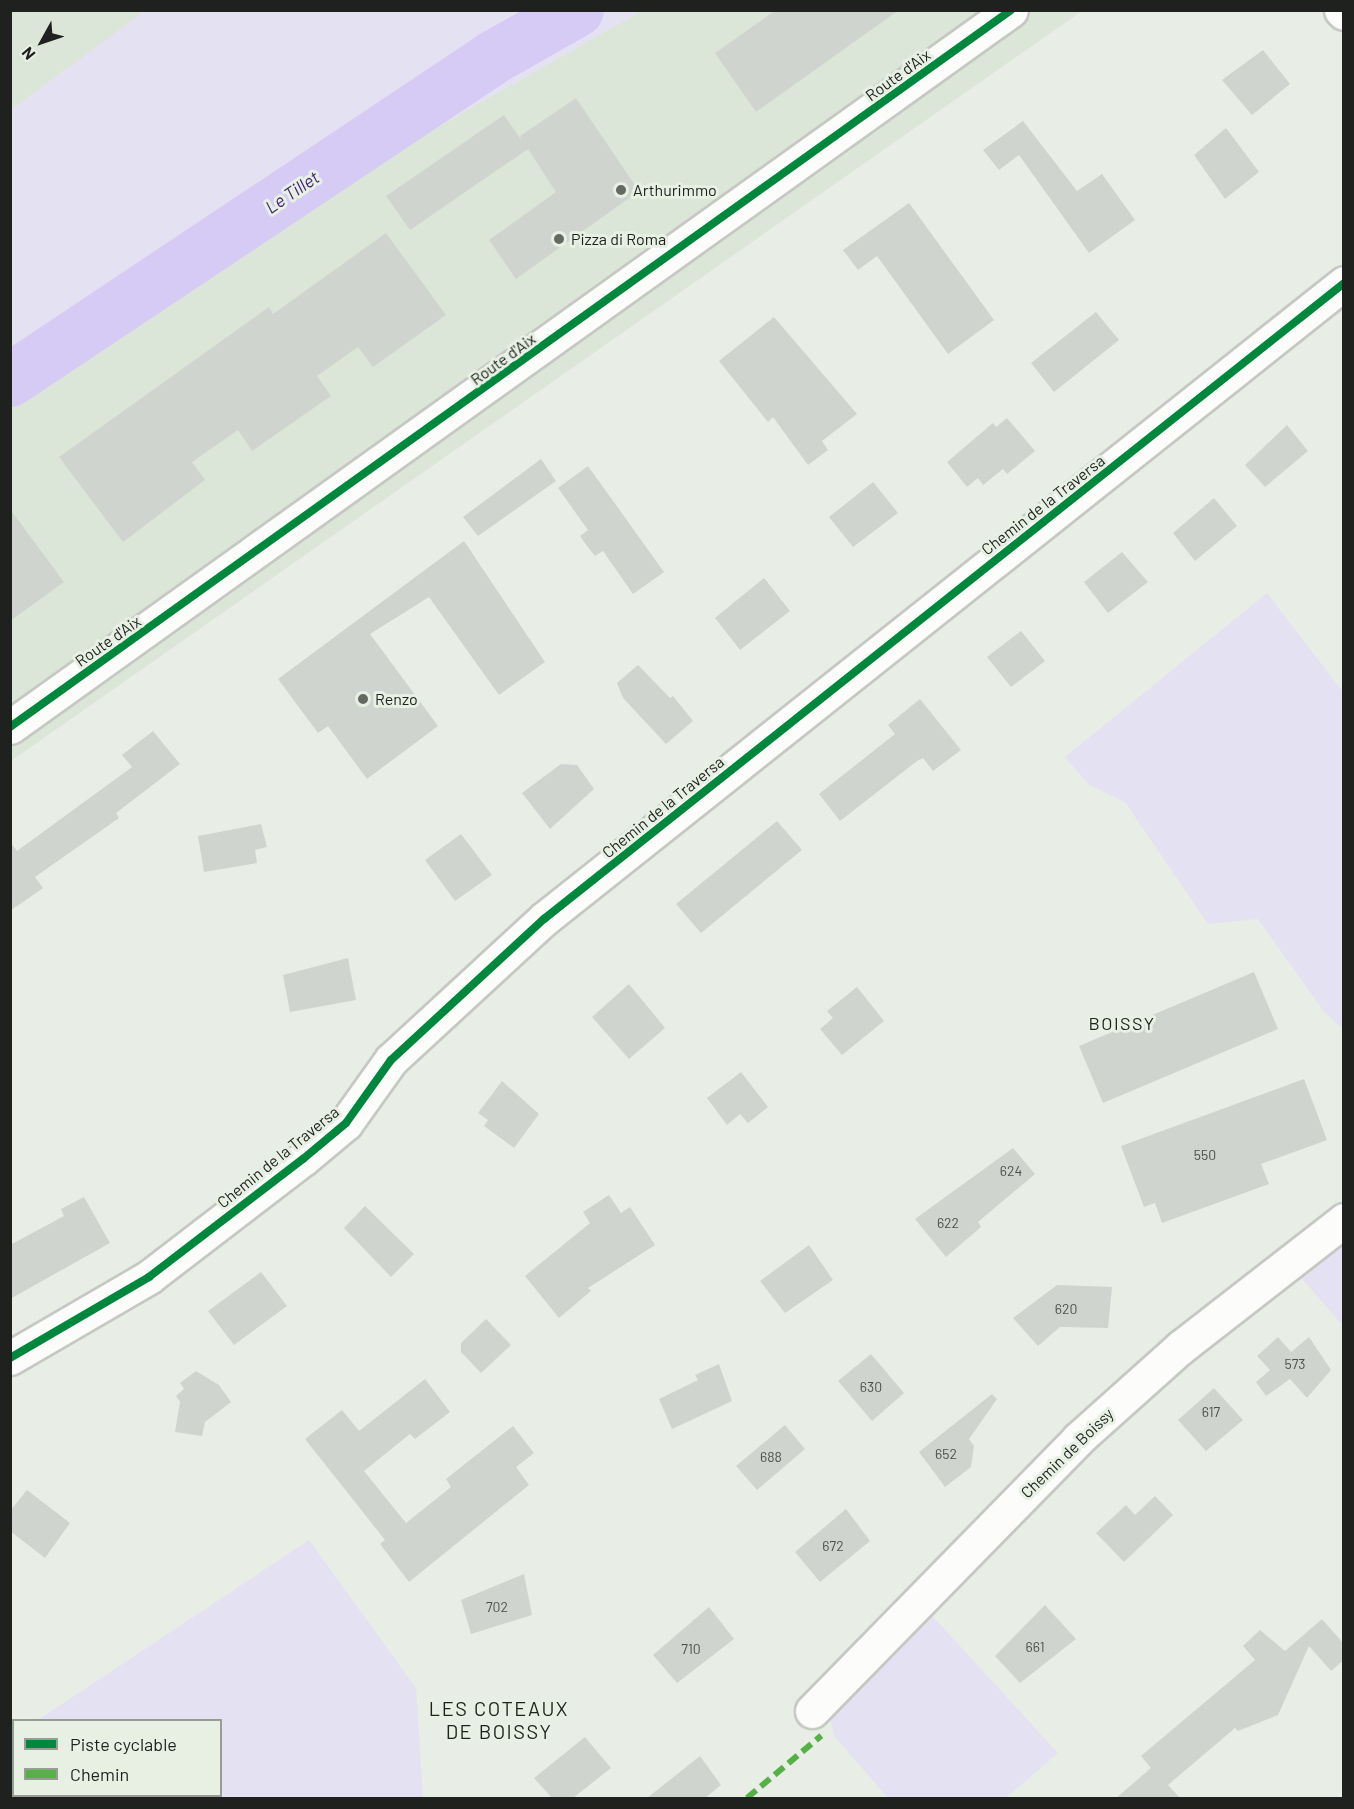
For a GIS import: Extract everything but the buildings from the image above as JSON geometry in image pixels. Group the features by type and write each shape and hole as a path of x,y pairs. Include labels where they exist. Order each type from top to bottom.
{"street":[{"name":"Route d'Aix","path":"10,727 1011,10"},
{"name":"Chemin de la Traversa","path":"10,1358 149,1277 303,1159 346,1123 391,1060 544,919 1344,283"},
{"name":"Chemin de Boissy","path":"813,1711 1078,1439 1181,1347 1344,1220"}],"shaded area":[{"path":"146,10 641,11 366,168 11,390 11,110"},
{"path":"11,11 146,11 11,110"},
{"path":"641,11 1082,11 11,761 11,390 366,168"},
{"path":"1267,593 1343,692 1343,1029 1324,1012 1258,919 1208,924 1125,802 1089,785 1065,757"},
{"path":"1343,1233 1343,1326 1298,1274"},
{"path":"309,1540 416,1688 423,1798 11,1798 12,1768 12,1797 222,1797 222,1719 40,1719"},
{"path":"927,1610 1058,1753 1006,1798 888,1798 835,1737 829,1716"}],"waterway":[{"name":"Le Tillet","path":"10,380 496,56 577,10"}],"marked path":[{"path":"747,1798 821,1736"}],"cycle path":[{"path":"10,727 1011,10"},
{"path":"10,1358 149,1277 303,1159 346,1123 391,1060 544,919 1344,283"}],"place":[{"name":"Arthurimmo","path":"621,190"},
{"name":"Pizza di Roma","path":"559,239"},
{"name":"Renzo","path":"363,699"}],"district":[{"name":"BOISSY","path":"1122,1023"},
{"name":"LES COTEAUX DE BOISSY","path":"499,1720"}]}
